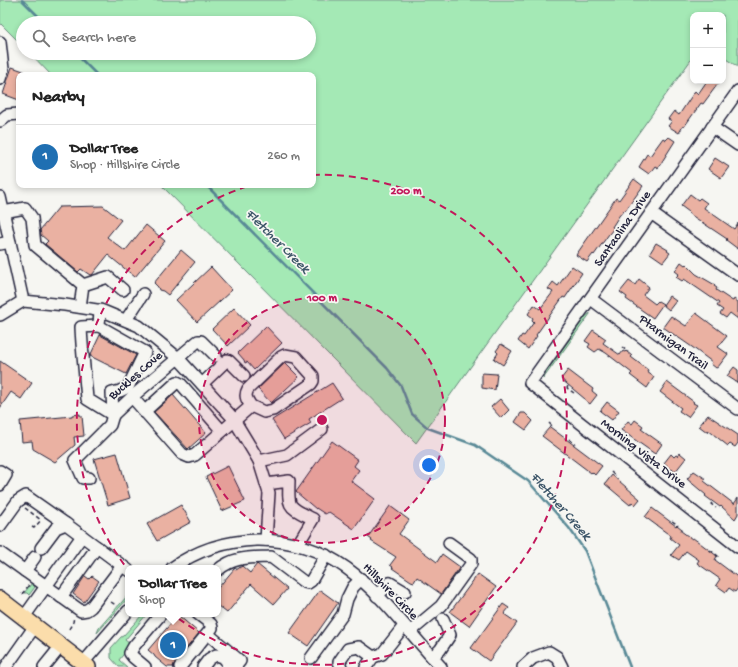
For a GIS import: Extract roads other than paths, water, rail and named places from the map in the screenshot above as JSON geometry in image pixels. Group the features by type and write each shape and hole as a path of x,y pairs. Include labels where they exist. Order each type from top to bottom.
{"main road":[{"path":"0,600 30,621 86,665"}],"street":[{"path":"0,42 3,69 0,80"},
{"name":"Santaolina Drive","path":"530,383 738,91"},
{"path":"0,121 7,115 16,114"},
{"path":"712,127 738,145"},
{"path":"0,197 4,212 5,243 23,302"},
{"path":"4,212 26,208 32,218 35,245 83,285"},
{"path":"652,213 738,275"},
{"path":"83,285 108,277 123,290"},
{"path":"80,307 83,285"},
{"path":"126,320 143,294"},
{"name":"Ptarmigan Trail","path":"591,299 738,409"},
{"path":"0,315 23,302 100,310 139,326 178,358 234,421 259,461 269,493 266,540"},
{"path":"98,326 100,310"},
{"path":"89,478 83,478 75,460 110,425 113,415 112,393 128,387 145,352 98,326 81,327 87,399 113,415"},
{"name":"Buckles Cove","path":"113,415 196,343 201,341 216,356"},
{"path":"288,355 296,357 313,376 313,381 311,384 273,410 264,412 251,406 246,397 246,392 281,357 288,355"},
{"path":"202,384 227,360 244,376"},
{"path":"144,412 177,382 181,384 222,431"},
{"name":"Morning Vista Drive","path":"530,383 738,547"},
{"path":"132,398 182,454 189,457 195,455 251,406"},
{"path":"259,461 287,455 322,429"},
{"path":"0,471 6,475 0,485"},
{"path":"266,484 289,481 288,500 293,508 313,519 298,544"},
{"path":"0,526 18,501 26,496 125,568 88,610 81,611 46,587 0,552"},
{"path":"25,571 56,528 66,524"},
{"path":"4,665 30,621 46,587 82,536"},
{"name":"Hillshire Circle","path":"180,565 199,552 234,542 266,540 298,544 326,555 361,579 441,667"},
{"path":"366,667 373,657 382,654 407,629 441,606 471,564 471,559 450,544"},
{"path":"61,597 97,547"},
{"path":"221,568 235,560 271,557 304,582 308,583 311,581 326,555"},
{"path":"311,658 343,614 347,599 353,588 361,579"},
{"path":"377,596 390,584 405,592"},
{"path":"86,665 125,615"},
{"path":"145,667 130,653 134,646 158,617"},
{"path":"180,667 212,628 211,624 202,617"},
{"path":"432,657 440,650 450,635 443,619"},
{"path":"205,637 228,650 240,661 235,667"},
{"path":"205,637 212,651"},
{"path":"44,667 61,646"},
{"path":"341,667 339,662 348,649 359,647 373,657"},
{"path":"199,667 212,651 228,650"},
{"path":"523,667 533,658 550,652 557,657 562,667"},
{"path":"203,667 209,659 216,655 223,657 228,663 226,667"}],"waterway":[{"name":"Fletcher Creek","path":"22,0 38,16"},
{"name":"Fletcher Creek","path":"82,60 94,72"},
{"name":"Fletcher Creek","path":"209,188 387,368 401,386 412,414 428,428 475,445 528,481 569,528 585,551 630,667"}],"place":[{"name":"Dollar Tree","path":"173,645"}]}
